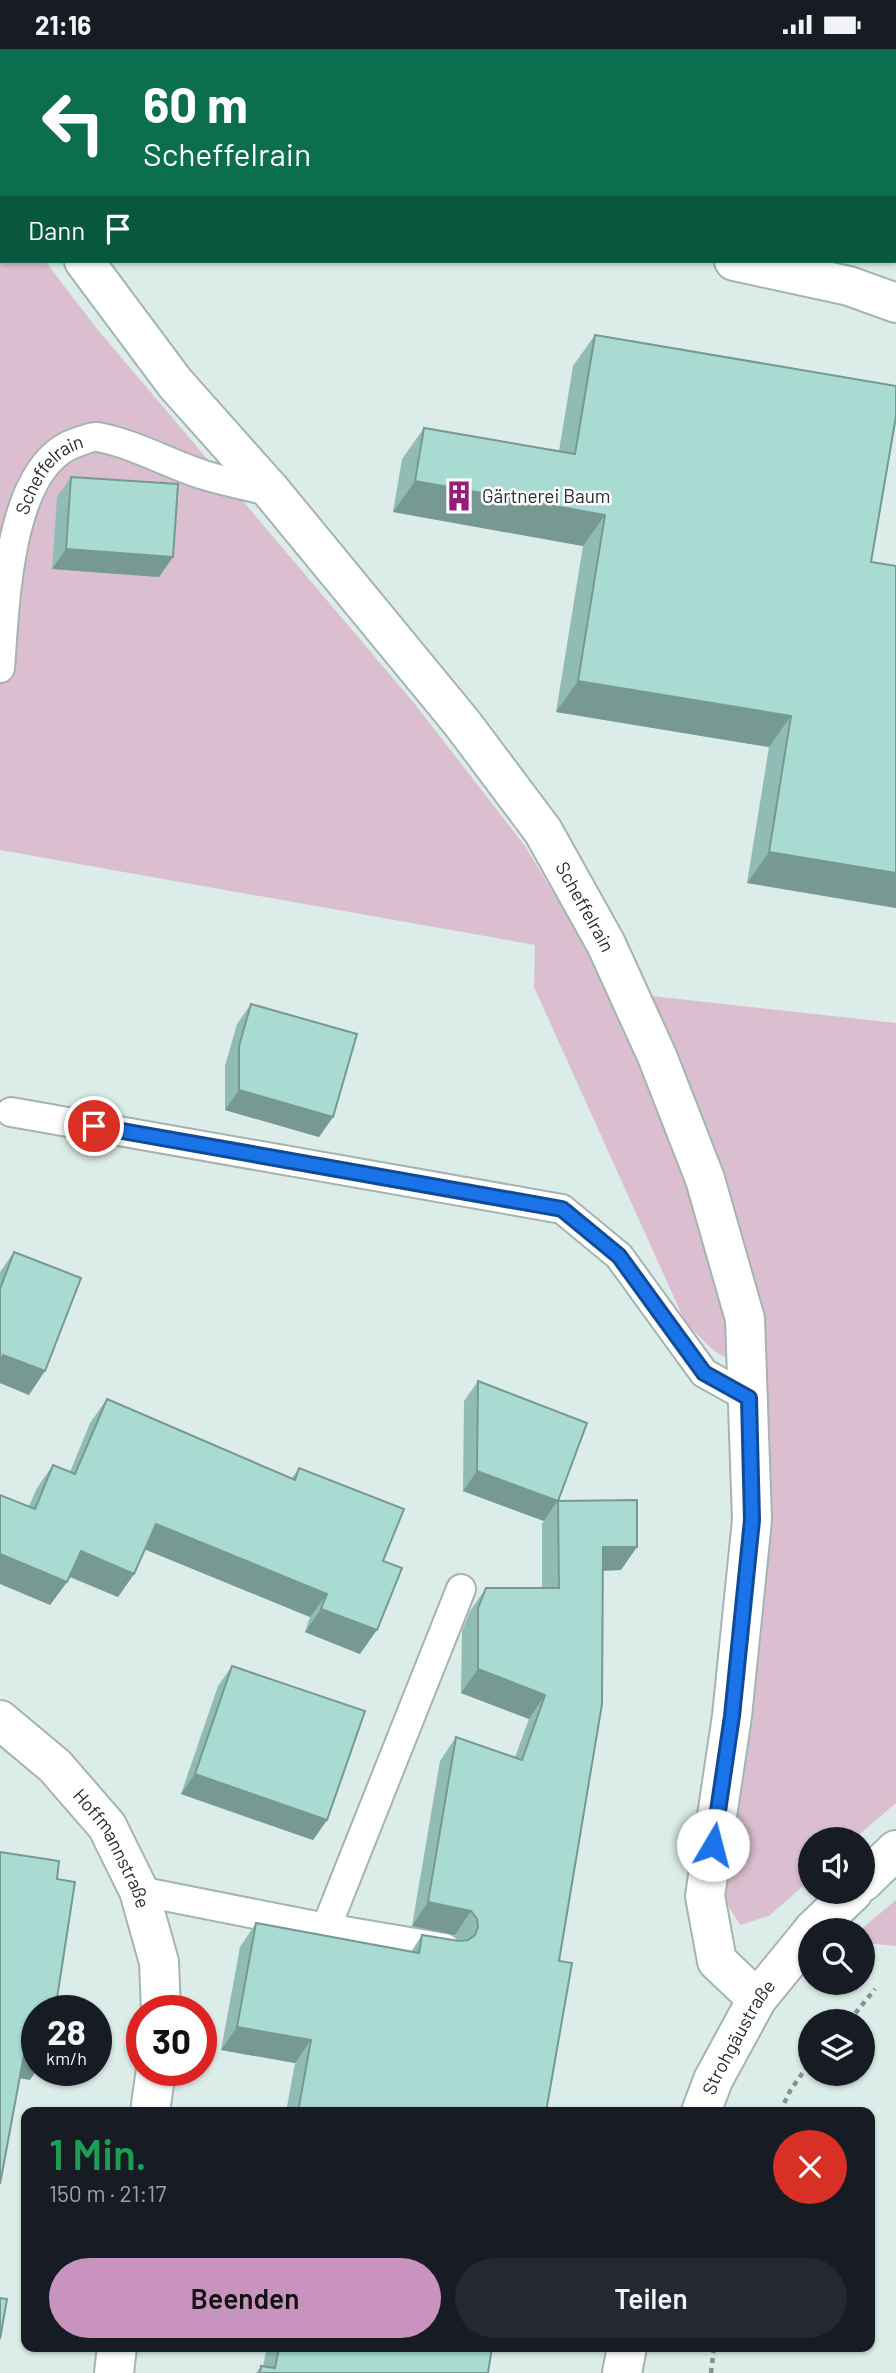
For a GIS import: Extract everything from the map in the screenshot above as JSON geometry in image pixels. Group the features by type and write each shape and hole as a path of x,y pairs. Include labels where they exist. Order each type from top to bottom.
{"street":[{"name":"Scheffelrain","path":"85,263 175,383 272,492 462,723 543,831 606,944 657,1056 705,1179 744,1319 752,1520 732,1716 705,1896 717,1961 757,1999"},
{"path":"743,263 849,286 896,303"},
{"name":"Hoffmannstraße","path":"0,1720 55,1766 107,1826 139,1891 159,1962 161,1995"},
{"path":"875,1870 896,1850"},
{"name":"Strohgäustraße","path":"826,1918 841,1904"},
{"name":"Strohgäustraße","path":"703,2107 713,2080 757,1999 798,1949"},
{"path":"151,2107 154,2086"},
{"path":"114,2373 116,2352"},
{"path":"622,2373 626,2352"}],"lane":[{"name":"Scheffelrain","path":"0,668 9,563 22,506 41,471 65,446 96,436 144,451 204,475 272,492"},
{"path":"11,1112 562,1209 619,1256 704,1373 749,1398"},
{"path":"326,1929 461,1589"},
{"path":"139,1891 326,1929 445,1948"}],"path":[{"path":"859,2009 870,1995"},
{"path":"782,2107 798,2079"},
{"path":"711,2373 713,2352"}],"shaded area":[{"path":"0,263 47,263 98,330 414,703 525,846 587,948 693,1171 733,1339 725,1357 686,1324 534,987 535,945 0,850"},
{"path":"652,996 896,1023 896,1803 868,1827 798,1827 798,1891 769,1916 740,1925 723,1897 769,1475 766,1336 714,1160 661,1027"},
{"path":"896,1900 896,1946 875,1944 874,1918"}],"building":[{"path":"595,335 896,386 896,416 871,562 896,566 896,873 769,852 791,716 578,681 605,515 415,481 424,428 575,454"},
{"path":"71,477 178,484 173,557 66,549"},
{"path":"251,1004 357,1034 333,1117 239,1090 239,1046"},
{"path":"14,1252 81,1278 45,1371 3,1355 0,1363 0,1289"},
{"path":"478,1381 587,1423 558,1501 477,1471"},
{"path":"107,1399 295,1480 299,1468 404,1509 383,1561 402,1568 377,1630 321,1609 327,1594 156,1524 134,1574 81,1551 67,1582 0,1554 0,1495 35,1509 53,1465 75,1474"},
{"path":"637,1500 637,1547 603,1547 602,1704 559,1961 572,1963 547,2107 299,2107 311,2040 237,2027 256,1923 419,1953 422,1935 459,1941 468,1940 475,1935 477,1919 471,1911 428,1902 456,1737 522,1760 545,1695 478,1669 478,1608 486,1588 559,1588 558,1501"},
{"path":"232,1666 365,1711 327,1820 195,1774"},
{"path":"0,1852 59,1861 57,1879 75,1882 57,1995 21,1995 21,2071 0,2184"},
{"path":"0,2298 7,2299 0,2339"},
{"path":"278,2352 491,2352 488,2373 260,2373 261,2366 275,2368"}],"place":[{"name":"Gärtnerei Baum","path":"459,496"}],"route":[{"path":"94,1126 562,1209 619,1256 704,1373 749,1398 752,1520 732,1716 713,1845"}]}
